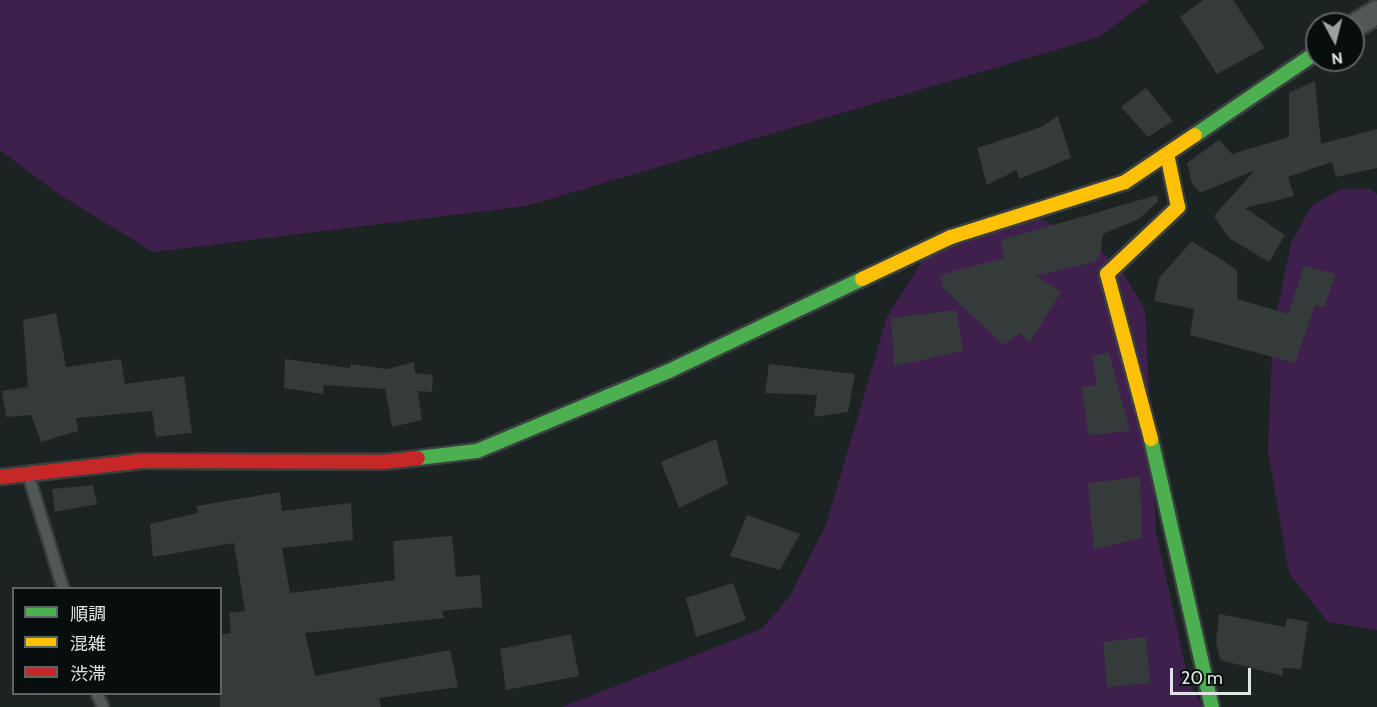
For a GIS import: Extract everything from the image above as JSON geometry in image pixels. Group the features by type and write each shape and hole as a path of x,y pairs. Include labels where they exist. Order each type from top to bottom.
{"street":[{"path":"0,477 142,461 382,462 477,451 669,371 951,237 1125,182 1305,60"},
{"path":"1167,154 1178,207 1107,274 1155,452 1212,707"}],"lane":[{"path":"28,473 63,587"}],"shaded area":[{"path":"0,0 1149,0 1099,37 526,206 153,252 57,193 0,150"},
{"path":"1342,189 1371,189 1377,195 1377,630 1328,622 1289,573 1268,450 1273,331 1291,243 1312,205"},
{"path":"1038,218 1091,240 1124,274 1145,310 1156,532 1189,683 1203,707 562,707 762,629 790,596 826,525 887,317 935,240"}],"building":[{"path":"1203,0 1233,0 1265,48 1217,74 1180,17"},
{"path":"1315,81 1321,144 1377,129 1377,168 1336,177 1332,162 1288,177 1294,196 1245,208 1285,235 1269,262 1229,238 1214,216 1255,170 1200,193 1192,184 1187,163 1219,140 1232,154 1289,137 1289,93"},
{"path":"1146,88 1173,121 1148,137 1121,107"},
{"path":"1058,116 1071,158 1019,179 1017,170 987,185 977,148 1041,127"},
{"path":"1157,195 1158,201 1139,219 1103,234 1100,256 1094,262 1036,276 1061,292 1030,342 1020,333 1003,345 943,288 940,275 1004,258 1001,240"},
{"path":"1192,241 1237,270 1237,299 1288,314 1304,266 1336,274 1324,307 1315,305 1295,363 1190,335 1194,309 1154,301 1159,278"},
{"path":"956,310 963,351 894,366 891,318"},
{"path":"56,313 66,367 121,359 125,384 184,376 192,433 156,437 152,411 76,418 78,431 41,442 31,415 6,417 2,391 28,387 23,320"},
{"path":"1109,353 1130,431 1088,435 1082,387 1097,385 1092,355"},
{"path":"285,359 350,368 351,364 387,369 414,362 415,373 433,375 432,392 418,391 422,420 392,427 385,389 324,385 323,394 284,388"},
{"path":"769,364 855,374 848,412 814,417 817,395 765,393"},
{"path":"716,439 728,484 679,508 661,462"},
{"path":"1140,477 1142,538 1094,549 1088,483"},
{"path":"93,485 97,504 55,512 52,489"},
{"path":"280,492 282,511 351,503 353,540 282,548 290,593 395,580 393,541 452,536 456,577 480,575 482,607 442,611 444,618 305,633 315,676 450,650 458,687 379,698 381,707 220,707 222,635 231,633 229,613 245,611 234,543 153,557 150,524 198,513 196,506"},
{"path":"747,515 800,534 780,570 730,556"},
{"path":"733,583 746,620 696,637 686,598"},
{"path":"1219,614 1285,627 1287,618 1308,622 1301,669 1283,668 1283,676 1220,660 1216,643"},
{"path":"571,634 579,676 506,690 500,649"},
{"path":"1146,637 1150,683 1107,687 1103,642"}],"traffic: fast":[{"path":"1195,135 1305,60"},
{"path":"418,458 477,451 669,371 862,279"},
{"path":"1151,439 1212,707"}],"traffic: slow":[{"path":"862,279 951,237 1125,182 1195,135"},
{"path":"1151,439 1107,274 1178,207 1167,154"}],"traffic: jam":[{"path":"0,477 142,461 382,462 418,458"}]}
